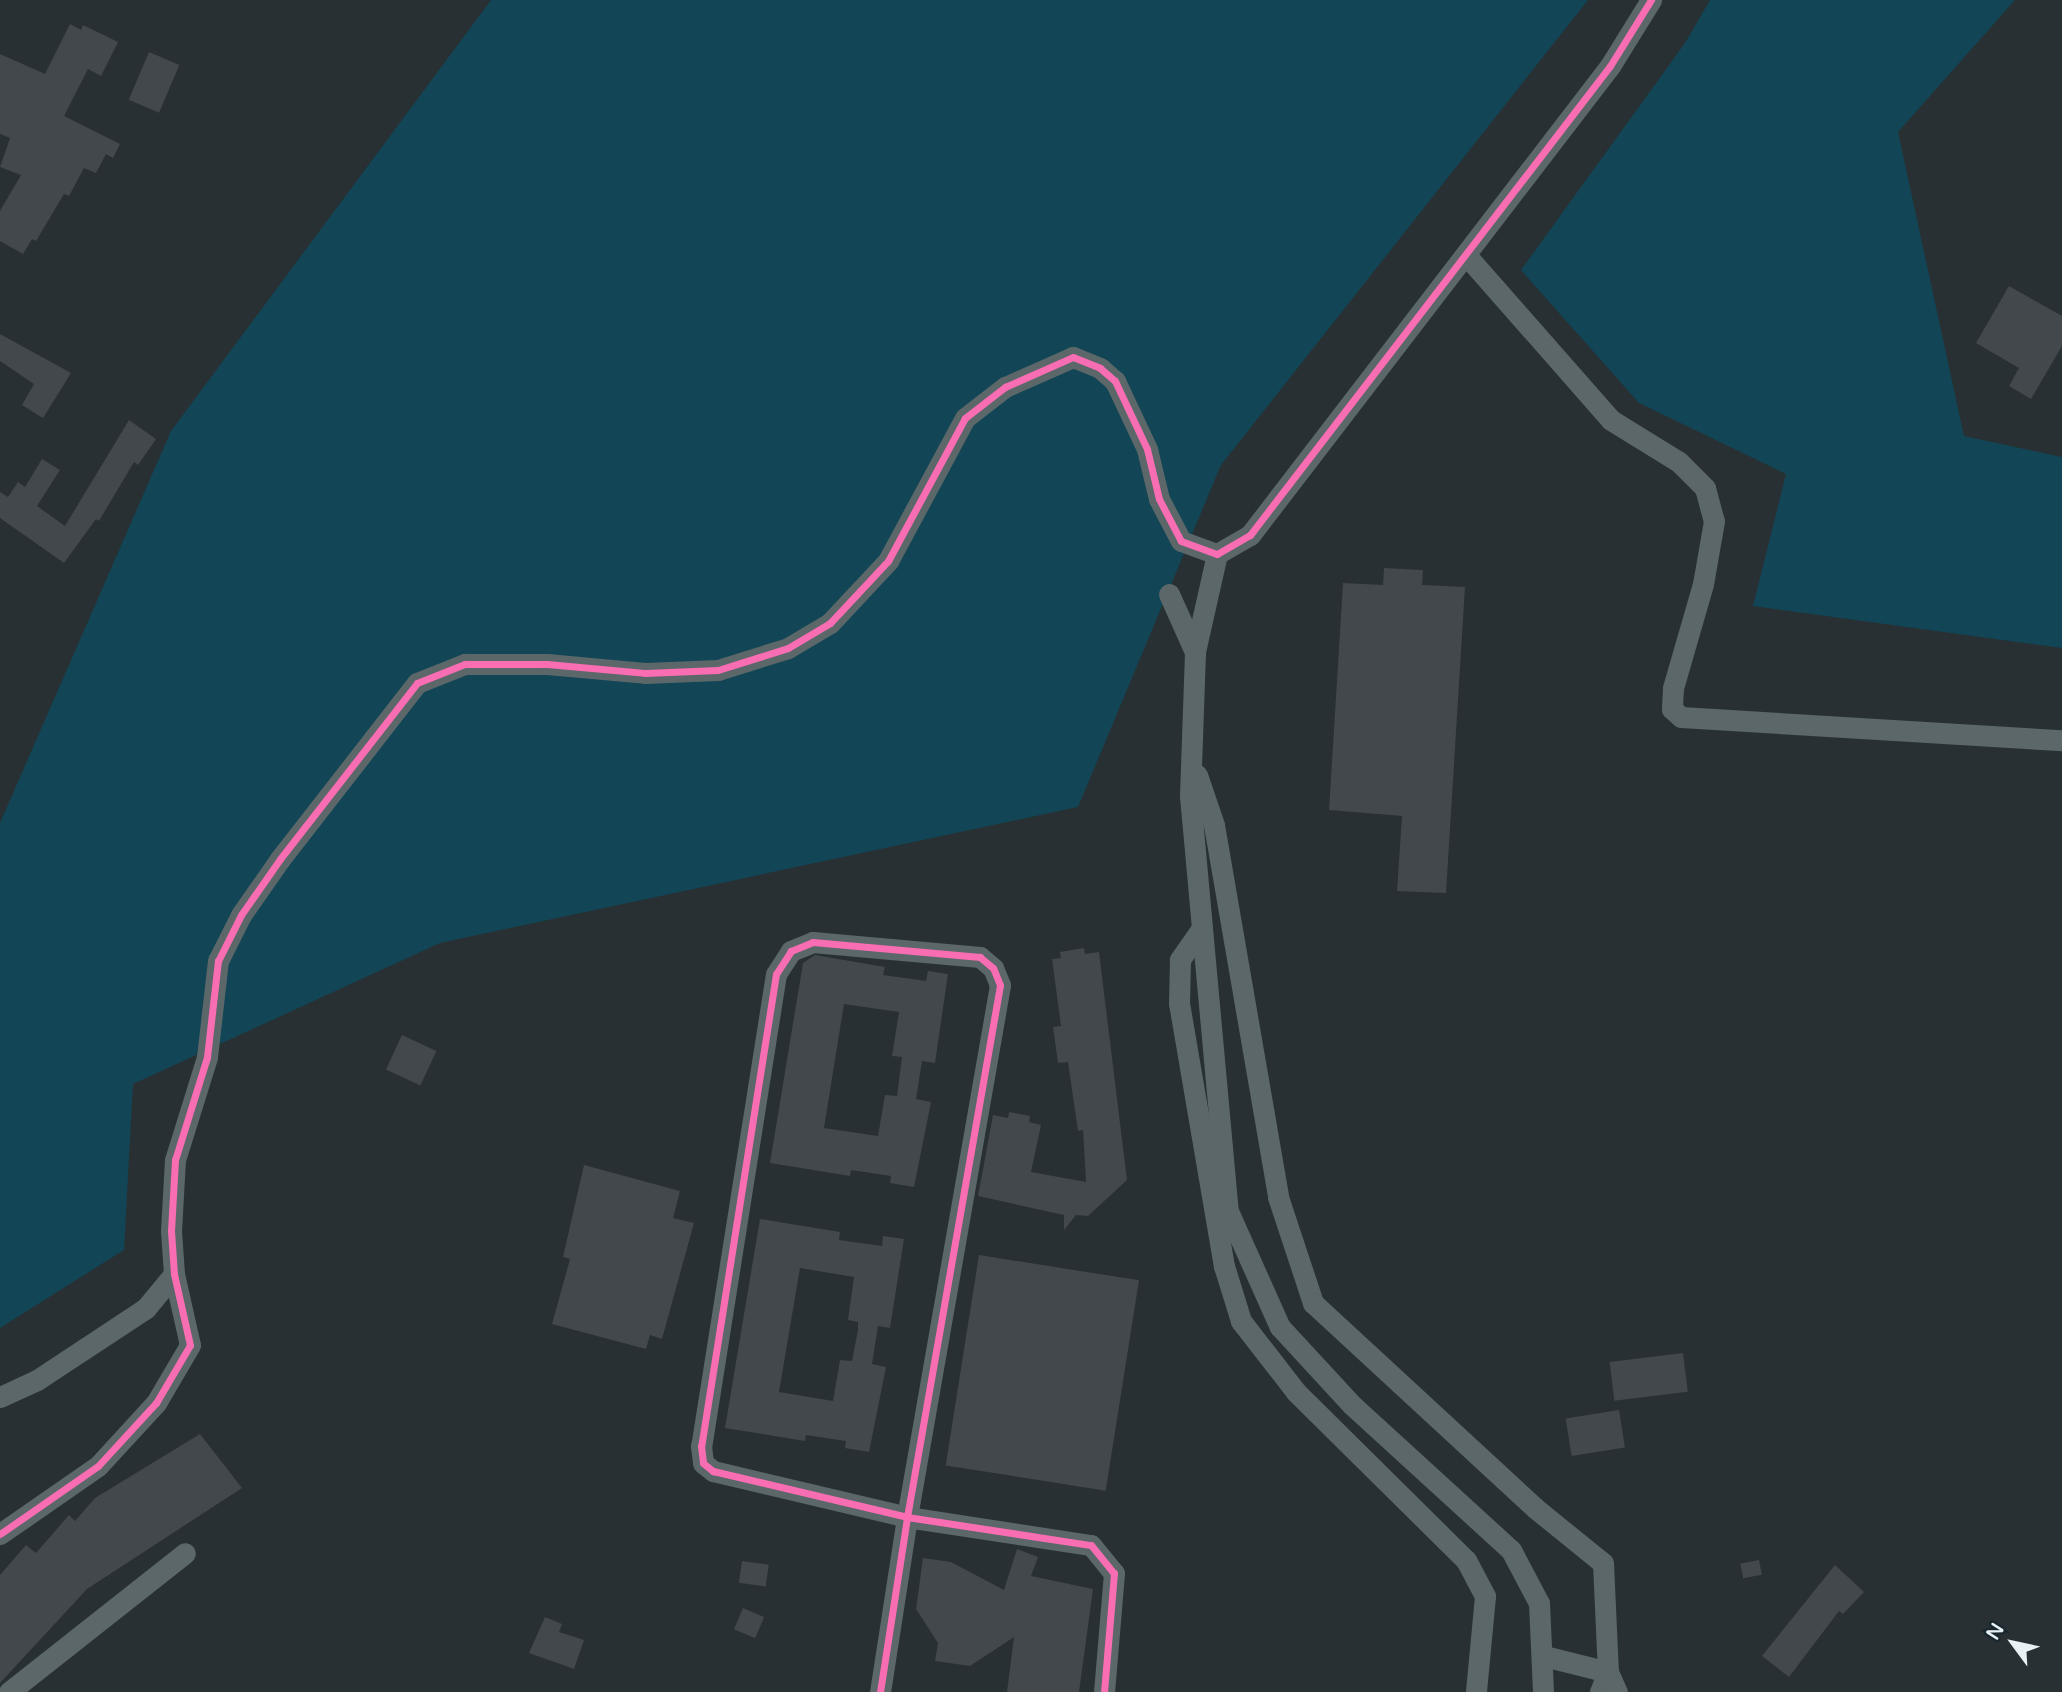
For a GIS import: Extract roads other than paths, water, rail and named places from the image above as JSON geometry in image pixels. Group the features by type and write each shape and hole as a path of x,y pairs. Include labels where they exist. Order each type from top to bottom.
{"street":[{"path":"1543,1692 1544,1657 1539,1603 1511,1550 1352,1405 1280,1327 1228,1212 1191,796 1195,652 1217,554 1250,535 1610,66 1651,0"},
{"path":"1466,255 1611,420 1679,462 1706,488 1714,521 1703,584 1673,688 1672,709 1681,717 2062,740"},
{"path":"0,1534 98,1466 156,1403 190,1345 174,1274 171,1231 175,1160 207,1057 218,961 241,915 281,859 417,684 465,664 547,664 645,673 718,670 788,648 830,623 888,561 965,418 1005,387 1073,357 1100,368 1115,381 1147,449 1159,499 1181,541 1217,554"},
{"path":"1169,594 1195,652"},
{"path":"1192,759 1214,825 1278,1197 1313,1303 1535,1508 1603,1563 1608,1672 1617,1692"},
{"path":"1202,928 1180,960 1179,1003 1221,1254 1241,1321 1296,1392 1466,1560 1485,1596 1476,1692"},
{"path":"880,1692 907,1517 1000,985 993,968 980,957 813,942 792,951 776,974 701,1446 703,1463 713,1471 907,1517 1091,1545 1114,1573 1104,1692"},
{"path":"0,1397 37,1380 146,1308 174,1274"},
{"path":"9,1692 185,1553"},
{"path":"1544,1657 1608,1672"},
{"path":"1600,1692 1608,1672"}]}
